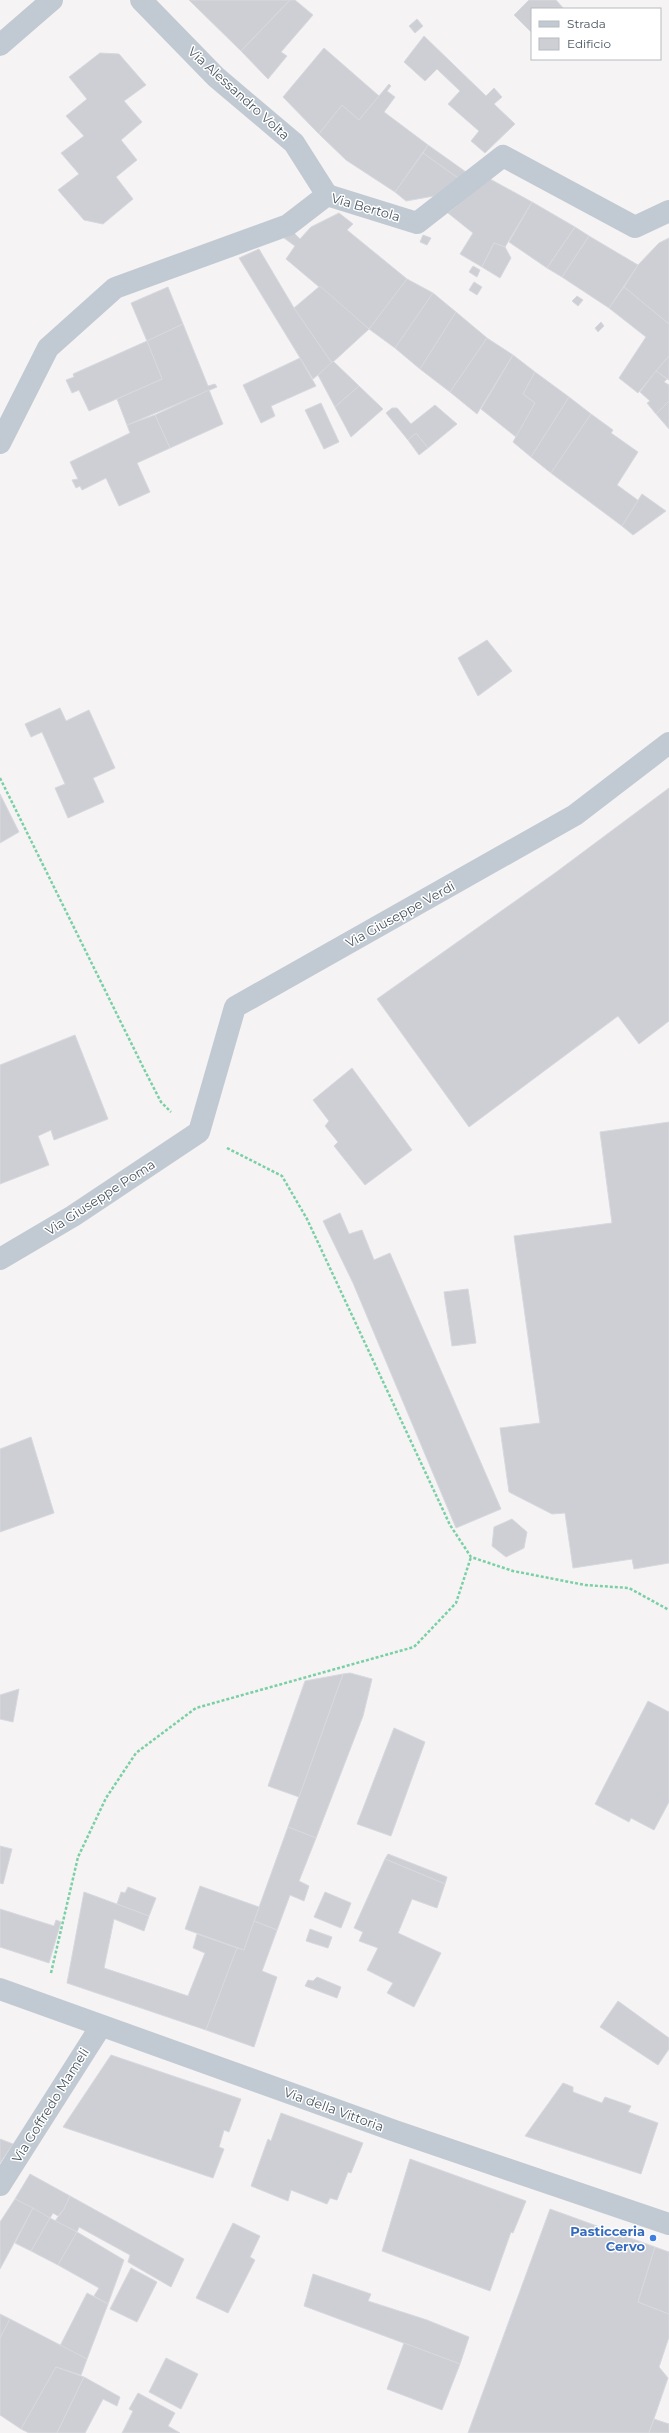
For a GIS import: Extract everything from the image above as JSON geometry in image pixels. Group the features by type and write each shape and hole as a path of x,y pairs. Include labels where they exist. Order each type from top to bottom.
{"street":[{"path":"0,45 52,0"},
{"name":"Via Alessandro Volta","path":"141,0 216,76 294,143 327,195"},
{"name":"Via Bertola","path":"0,443 48,348 115,288 288,225 327,195 418,223 503,156 635,227 669,212"},
{"name":"Via Giuseppe Verdi","path":"199,1132 235,1007 575,815 669,743"},
{"name":"Via Giuseppe Poma","path":"0,1259 73,1216 199,1132"},
{"name":"Via della Vittoria","path":"0,1989 395,2131 669,2224"},
{"name":"Via Goffredo Mameli","path":"0,2185 100,2026"}],"path":[{"path":"0,778 161,1102 178,1121 239,1156 282,1176 307,1219 450,1524 472,1557 513,1571 585,1585 629,1588 669,1610"},
{"path":"44,2005 78,1857 106,1798 136,1753 196,1708 414,1647 456,1603 472,1557"}],"building":[{"path":"189,0 290,0 241,51"},
{"path":"290,0 295,0 313,15 281,52 287,56 268,79 241,51"},
{"path":"529,0 556,0 563,8 531,8 531,32 514,15"},
{"path":"417,19 423,26 415,33 409,26"},
{"path":"424,36 486,96 494,88 502,97 494,104 515,124 485,153 471,141 479,131 448,104 460,91 437,69 425,81 404,62"},
{"path":"324,48 379,96 359,120 342,105 319,134 283,97"},
{"path":"100,53 119,54 146,85 124,101 142,122 121,140 137,160 116,177 133,199 103,224 84,220 58,190 79,174 61,153 84,136 66,116 87,99 69,77"},
{"path":"389,84 391,86 387,91 395,97 384,112 428,145 395,192 346,160 319,134 342,105 359,120"},
{"path":"428,145 466,172 458,178 423,153"},
{"path":"423,153 458,178 434,196 406,201 395,192"},
{"path":"490,179 532,202 505,247 494,243 482,267 460,254 473,233 448,213"},
{"path":"532,202 575,227 547,268 509,242"},
{"path":"339,213 353,224 347,230 407,279 369,329 286,259 295,246 284,238 294,233 300,239 311,227"},
{"path":"575,227 589,236 562,277 547,268"},
{"path":"423,235 431,238 427,245 420,242"},
{"path":"589,236 638,265 609,308 562,277"},
{"path":"669,238 669,324 624,287 638,265 659,243"},
{"path":"494,243 505,247 511,258 500,278 482,267"},
{"path":"259,249 294,308 332,363 313,379 239,258"},
{"path":"473,266 480,270 477,277 469,272"},
{"path":"407,279 433,293 395,348 369,329"},
{"path":"474,282 482,287 477,295 469,290"},
{"path":"320,286 369,329 332,363 294,308"},
{"path":"168,287 183,324 147,341 131,303"},
{"path":"624,287 669,324 669,356 638,393 619,378 646,337 609,308"},
{"path":"433,293 456,312 420,369 395,348"},
{"path":"577,296 583,300 578,306 572,301"},
{"path":"456,312 487,338 450,392 420,369"},
{"path":"601,322 604,326 598,332 595,328"},
{"path":"183,324 208,386 215,384 217,387 127,425 117,399 162,379 147,341"},
{"path":"487,338 513,355 477,414 450,392"},
{"path":"147,341 162,379 89,411 79,390 72,393 66,380 74,377 73,374"},
{"path":"513,355 535,372 523,394 535,403 516,437 481,409"},
{"path":"669,356 669,380 656,371"},
{"path":"300,358 316,386 271,406 275,416 261,423 243,385"},
{"path":"333,361 359,386 335,407 318,375"},
{"path":"656,371 667,379 664,382 669,385 669,401 656,414 647,403 650,401 640,392"},
{"path":"535,372 569,397 531,457 513,442 535,403 523,394"},
{"path":"359,386 383,409 351,437 335,407"},
{"path":"209,390 223,424 170,448 155,415"},
{"path":"569,397 591,414 551,473 531,457"},
{"path":"669,401 669,429 656,414"},
{"path":"321,403 339,442 324,449 305,410"},
{"path":"435,405 457,424 428,448 416,433 408,440 386,413 392,408 397,408 411,424"},
{"path":"591,414 613,430 611,433 638,452 617,485 639,501 622,526 551,473"},
{"path":"155,415 170,448 137,463 150,492 119,506 106,478 82,490 80,486 76,488 72,480 78,479 70,462 130,433 127,425"},
{"path":"416,433 428,448 419,455 408,440"},
{"path":"642,494 666,511 633,535 622,526"},
{"path":"487,640 512,671 478,696 458,658"},
{"path":"60,708 66,721 89,710 115,768 93,778 104,802 68,818 55,788 65,784 42,732 31,737 25,724"},
{"path":"669,788 669,1021 639,1044 618,1016 469,1127 377,999 555,873"},
{"path":"0,794 19,832 0,843"},
{"path":"75,1035 108,1119 54,1140 51,1130 38,1136 49,1165 0,1184 0,1065"},
{"path":"352,1068 412,1150 365,1185 334,1146 338,1142 325,1126 329,1121 313,1100"},
{"path":"669,1122 669,1563 634,1569 632,1559 573,1568 565,1513 552,1514 509,1492 500,1428 540,1423 514,1236 612,1223 600,1132"},
{"path":"340,1213 349,1234 362,1230 374,1260 390,1253 501,1509 456,1528 353,1283 323,1221"},
{"path":"468,1289 476,1343 452,1346 444,1292"},
{"path":"31,1437 54,1513 0,1532 0,1449"},
{"path":"512,1519 527,1532 524,1548 506,1557 492,1546 494,1527"},
{"path":"350,1673 372,1679 363,1716 316,1838 288,1827 343,1674"},
{"path":"343,1674 299,1797 268,1786 305,1681"},
{"path":"19,1689 13,1722 0,1719 0,1695"},
{"path":"648,1701 669,1712 669,1802 654,1830 631,1818 629,1822 595,1804"},
{"path":"394,1728 425,1742 391,1836 357,1824"},
{"path":"288,1827 316,1838 299,1881 309,1886 304,1901 290,1895 277,1930 254,1921"},
{"path":"0,1846 12,1849 3,1884 0,1883"},
{"path":"388,1854 447,1877 445,1884 385,1859"},
{"path":"385,1859 445,1884 437,1908 412,1899 398,1933 441,1953 414,2007 387,1993 393,1983 367,1970 378,1948 359,1941 363,1932 354,1928"},
{"path":"200,1886 259,1907 244,1950 185,1929"},
{"path":"128,1887 156,1898 149,1916 117,1904 121,1892 125,1893"},
{"path":"84,1892 149,1916 144,1931 114,1919 104,1968 188,1996 205,1953 193,1948 197,1934 237,1948 206,2030 67,1983"},
{"path":"325,1892 351,1903 341,1928 314,1917"},
{"path":"0,1909 54,1926 56,1920 61,1922 49,1963 0,1947"},
{"path":"254,1921 277,1930 262,1971 277,1977 254,2047 206,2030 237,1948 244,1950"},
{"path":"310,1929 332,1937 328,1948 306,1941"},
{"path":"317,1977 341,1987 337,1998 305,1986 308,1980 313,1981"},
{"path":"618,2001 669,2038 669,2049 658,2065 600,2027"},
{"path":"111,2055 241,2099 229,2132 224,2130 219,2147 224,2149 213,2178 63,2127"},
{"path":"563,2083 573,2087 573,2092 602,2103 605,2097 631,2106 628,2112 658,2123 641,2174 525,2136"},
{"path":"281,2113 363,2143 351,2173 348,2172 337,2200 330,2198 327,2204 291,2190 288,2201 251,2186 268,2139 271,2141"},
{"path":"0,2139 13,2144 0,2163"},
{"path":"410,2159 526,2201 513,2233 511,2232 490,2291 382,2251"},
{"path":"30,2174 70,2196 64,2209 58,2216 53,2213 50,2218 15,2199"},
{"path":"70,2196 184,2259 171,2287 128,2262 130,2255 79,2227 77,2232 55,2221 64,2209"},
{"path":"15,2199 33,2208 0,2269 0,2222"},
{"path":"33,2208 50,2218 31,2251 15,2243"},
{"path":"550,2209 655,2247 638,2302 669,2314 669,2337 659,2367 668,2378 649,2433 468,2433"},
{"path":"50,2218 77,2232 58,2265 31,2251"},
{"path":"233,2223 260,2236 250,2257 255,2260 228,2313 196,2298"},
{"path":"77,2232 124,2260 108,2304 94,2296 99,2288 58,2265"},
{"path":"655,2247 669,2252 669,2314 638,2302"},
{"path":"131,2268 157,2282 137,2322 110,2309"},
{"path":"313,2274 371,2294 368,2301 427,2320 469,2337 460,2364 304,2306"},
{"path":"87,2293 108,2304 87,2359 60,2346"},
{"path":"0,2314 10,2319 0,2338"},
{"path":"10,2319 87,2359 81,2375 56,2367 21,2429 0,2415 0,2338"},
{"path":"404,2343 460,2364 442,2410 387,2389"},
{"path":"166,2358 198,2374 181,2409 149,2392"},
{"path":"56,2367 84,2377 57,2433 29,2433 21,2429"},
{"path":"84,2377 120,2397 117,2406 103,2399 85,2433 57,2433"},
{"path":"138,2393 175,2413 168,2426 180,2433 122,2433 133,2411 129,2409"},
{"path":"654,2419 669,2424 669,2433 649,2433"}],"place":[{"name":"Pasticceria Cervo","path":"653,2238"}]}
